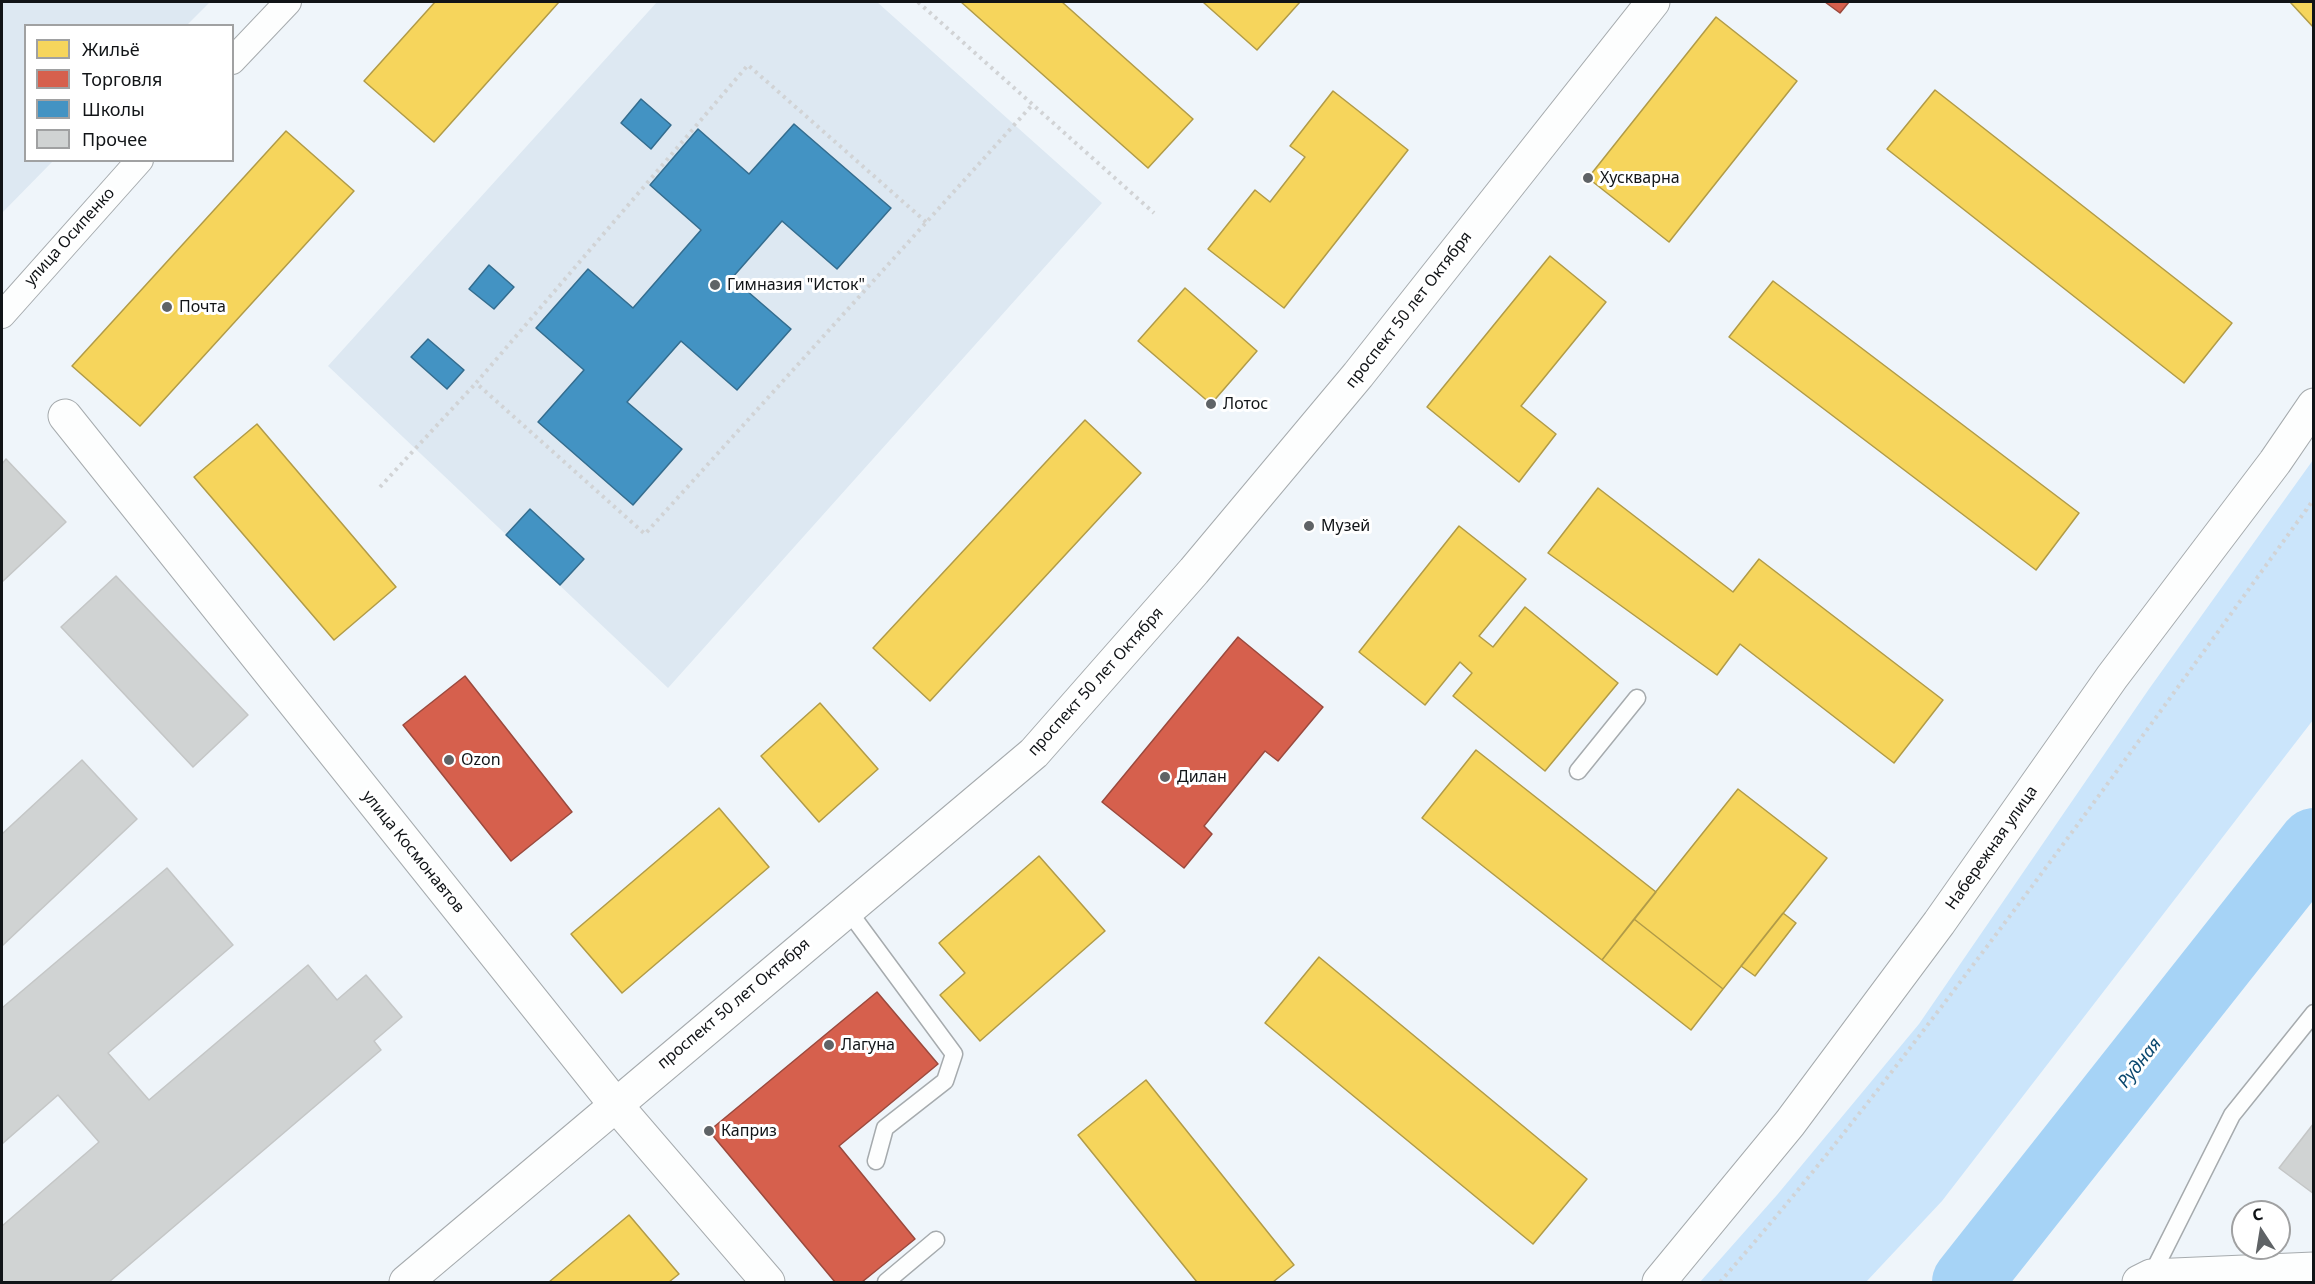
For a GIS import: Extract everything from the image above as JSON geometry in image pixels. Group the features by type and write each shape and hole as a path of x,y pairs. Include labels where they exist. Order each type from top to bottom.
{"main road":[{"name":"проспект 50 лет Октября","path":"406,1282 1034,753 1194,572 1358,375 1653,2"},
{"name":"Набережная улица","path":"1659,1282 1790,1123 1939,923 2112,677 2275,462 2313,405"},
{"name":"улица Космонавтов","path":"65,416 615,1104 768,1282"},
{"path":"2145,1279 2313,1269"}],"street":[{"path":"234,59 288,2"},
{"name":"улица Осипенко","path":"2,315 138,162"}],"lane":[{"path":"1578,771 1636,698"},
{"path":"847,909 954,1054 945,1081 885,1128 876,1161"},
{"path":"2145,1279 2232,1115 2313,1013"},
{"path":"886,1282 936,1240"}],"path":[{"path":"918,2 1154,213"},
{"path":"380,487 476,383 748,65 926,222"},
{"path":"476,383 645,534 1033,104"},
{"path":"1720,1282 1788,1204 2109,786 2313,499"}],"shaded area":[{"path":"2,2 210,2 188,24 24,24 24,162 52,162 2,213"},
{"name":"Гимназия \"Исток\"","path":"657,2 877,2 1102,203 668,688 328,366"},
{"path":"2313,460 2313,720 1942,1201 1866,1282 1700,1282 1777,1195 1919,1024 2149,689"}],"building: Жильё":[{"path":"435,2 559,2 434,142 364,81"},
{"path":"961,2 1062,2 1193,119 1148,168"},
{"path":"1205,2 1300,2 1257,50"},
{"path":"2290,2 2314,2 2314,28"},
{"path":"1716,17 1797,81 1669,242 1588,178"},
{"path":"1935,90 2232,323 2184,383 1887,149"},
{"path":"1333,91 1408,150 1284,308 1208,249 1255,190 1270,202 1305,157 1290,146"},
{"path":"286,131 354,191 140,426 72,366"},
{"path":"1550,256 1606,302 1521,406 1556,434 1519,482 1427,407"},
{"path":"1773,281 2079,513 2036,570 1729,337"},
{"path":"1185,288 1257,351 1211,404 1138,341"},
{"path":"1085,420 1141,473 930,701 873,648"},
{"path":"257,424 396,587 334,640 194,477"},
{"path":"1598,488 1733,592 1759,559 1943,700 1894,763 1740,644 1717,675 1548,553"},
{"path":"1459,526 1526,579 1479,636 1493,647 1525,607 1618,683 1545,771 1453,696 1472,673 1460,662 1425,705 1359,652"},
{"path":"820,703 878,769 819,822 761,756"},
{"path":"1476,750 1656,892 1602,960 1422,818"},
{"path":"1738,789 1827,858 1723,989 1634,919"},
{"path":"719,808 769,867 622,993 571,934"},
{"path":"1039,856 1105,931 980,1041 940,995 965,973 939,943"},
{"path":"1783,913 1796,923 1755,976 1741,966"},
{"path":"1634,919 1723,989 1691,1030 1602,960"},
{"path":"1319,957 1587,1179 1533,1244 1265,1023"},
{"path":"1146,1080 1294,1265 1273,1282 1197,1282 1078,1135"},
{"path":"629,1215 679,1274 669,1282 549,1282"}],"building: Торговля":[{"path":"1825,2 1849,2 1840,13"},
{"path":"1238,637 1323,707 1278,761 1265,751 1204,826 1212,834 1184,868 1102,802"},
{"path":"465,676 572,812 511,861 403,725"},
{"path":"877,992 938,1064 839,1146 915,1239 862,1282 835,1282 709,1131"}],"building: Школы":[{"path":"641,99 671,125 651,149 621,123"},
{"path":"794,124 891,208 837,269 782,221 732,278 791,329 737,390 681,341 627,402 682,449 633,505 538,422 584,370 536,328 588,269 633,308 701,230 650,185 698,129 749,174"},
{"path":"489,265 514,287 494,309 469,289"},
{"path":"428,339 464,370 447,389 411,357"},
{"path":"530,509 584,559 560,585 506,535"}],"building: Прочее":[{"path":"6,459 66,522 2,582 2,464"},
{"path":"116,576 248,715 193,767 61,627"},
{"path":"82,760 137,819 2,946 2,834"},
{"path":"167,868 233,945 108,1053 149,1100 308,965 337,1000 366,975 402,1017 374,1041 381,1050 109,1282 2,1282 2,1226 99,1142 58,1095 2,1144 2,1008"},
{"path":"2314,1123 2314,1194 2279,1168"}],"waterway":[{"name":"Рудная","path":"1967,1282 2314,843"}],"place":[{"name":"Хускварна","path":"1588,178"},
{"name":"Гимназия \"Исток\"","path":"715,285"},
{"name":"Почта","path":"167,307"},
{"name":"Лотос","path":"1211,404"},
{"name":"Музей","path":"1309,526"},
{"name":"Ozon","path":"449,760"},
{"name":"Дилан","path":"1165,777"},
{"name":"Лагуна","path":"829,1045"},
{"name":"Каприз","path":"709,1131"}]}
